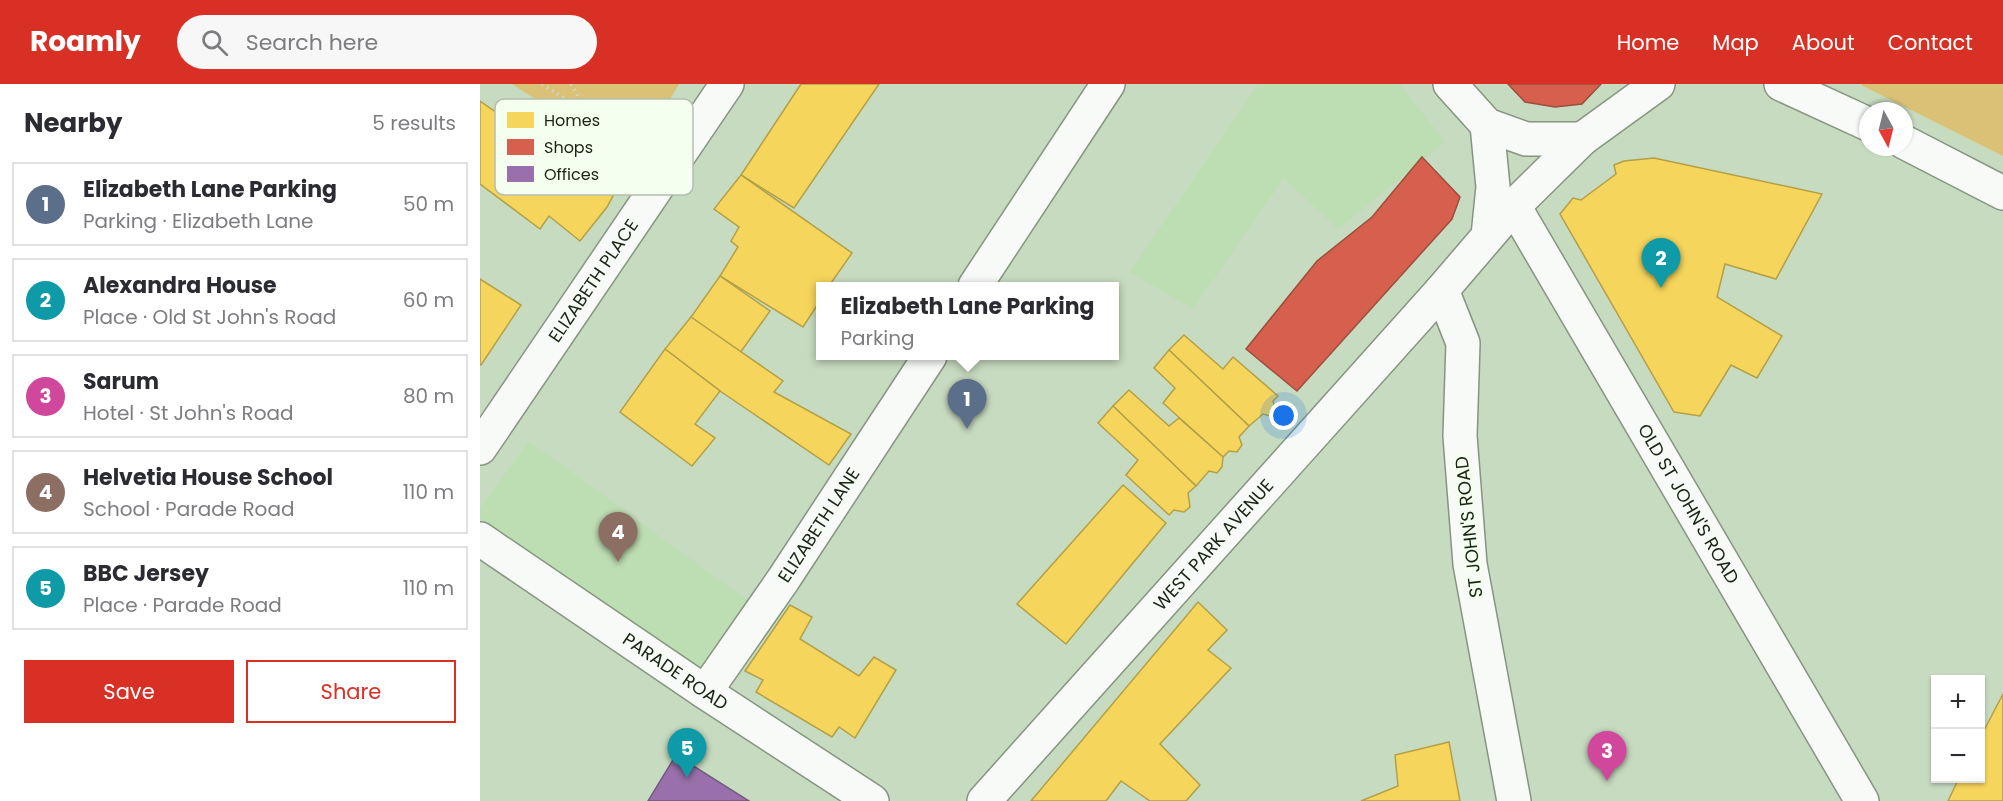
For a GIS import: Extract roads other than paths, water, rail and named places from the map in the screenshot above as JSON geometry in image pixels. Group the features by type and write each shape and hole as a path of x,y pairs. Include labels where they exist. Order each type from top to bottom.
{"street":[{"name":"ELIZABETH PLACE","path":"693,135 727,84"},
{"path":"978,282 1108,84"},
{"path":"1450,84 1487,125 1526,139 1582,139"},
{"name":"WEST PARK AVENUE","path":"984,801 1442,290 1514,206 1582,139 1658,84"},
{"path":"1781,84 1859,120"},
{"path":"1487,125 1493,187 1488,236"},
{"path":"1913,147 2003,193"},
{"name":"ELIZABETH PLACE","path":"480,448 653,195"},
{"name":"OLD ST JOHN'S ROAD","path":"1514,206 1862,801"},
{"name":"ST JOHN'S ROAD","path":"1442,290 1463,343 1460,436 1470,564 1514,801"},
{"name":"ELIZABETH LANE","path":"705,692 783,580 927,360"},
{"name":"PARADE ROAD","path":"480,539 705,692 872,801"}],"place":[{"name":"Alexandra House","path":"1661,288"},
{"name":"Elizabeth Lane Parking","path":"967,429"},
{"name":"Helvetia House School","path":"618,562"},
{"name":"BBC Jersey","path":"687,778"},
{"name":"Sarum","path":"1607,781"}]}
